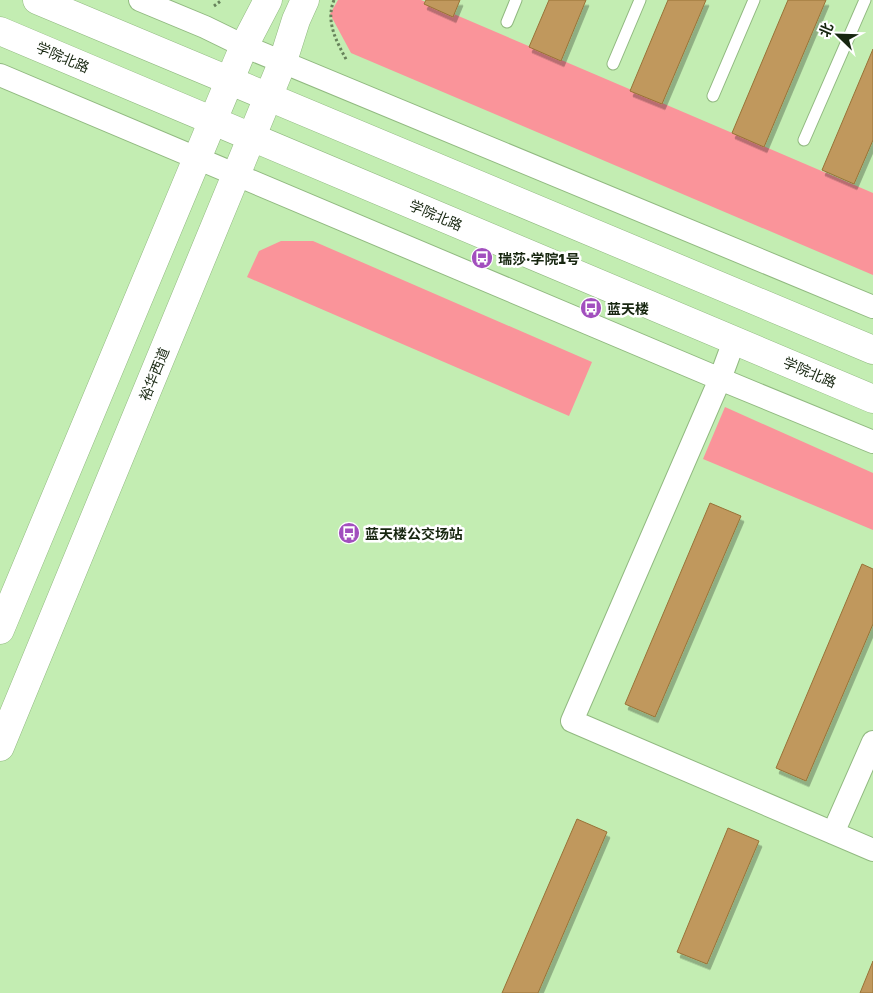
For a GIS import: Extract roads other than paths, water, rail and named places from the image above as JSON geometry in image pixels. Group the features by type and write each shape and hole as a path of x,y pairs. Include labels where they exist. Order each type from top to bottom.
{"main road":[{"path":"37,0 873,350"},
{"path":"0,630 244,46 268,0"},
{"name":"裕华西道","path":"0,746 283,61 304,0"},
{"name":"学院北路","path":"0,31 873,399"}],"street":[{"path":"140,0 205,27 244,46 873,307"},
{"path":"0,75 873,442"},
{"path":"734,340 720,379 572,721 873,850"},
{"path":"833,833 873,742"}],"lane":[{"path":"507,22 516,0"},
{"path":"613,64 640,0"},
{"path":"713,96 754,0"},
{"path":"804,140 865,0"}],"place":[{"name":"瑞莎·学院1号","path":"482,258"},
{"name":"蓝天楼","path":"591,308"},
{"name":"蓝天楼公交场站","path":"349,533"}]}
